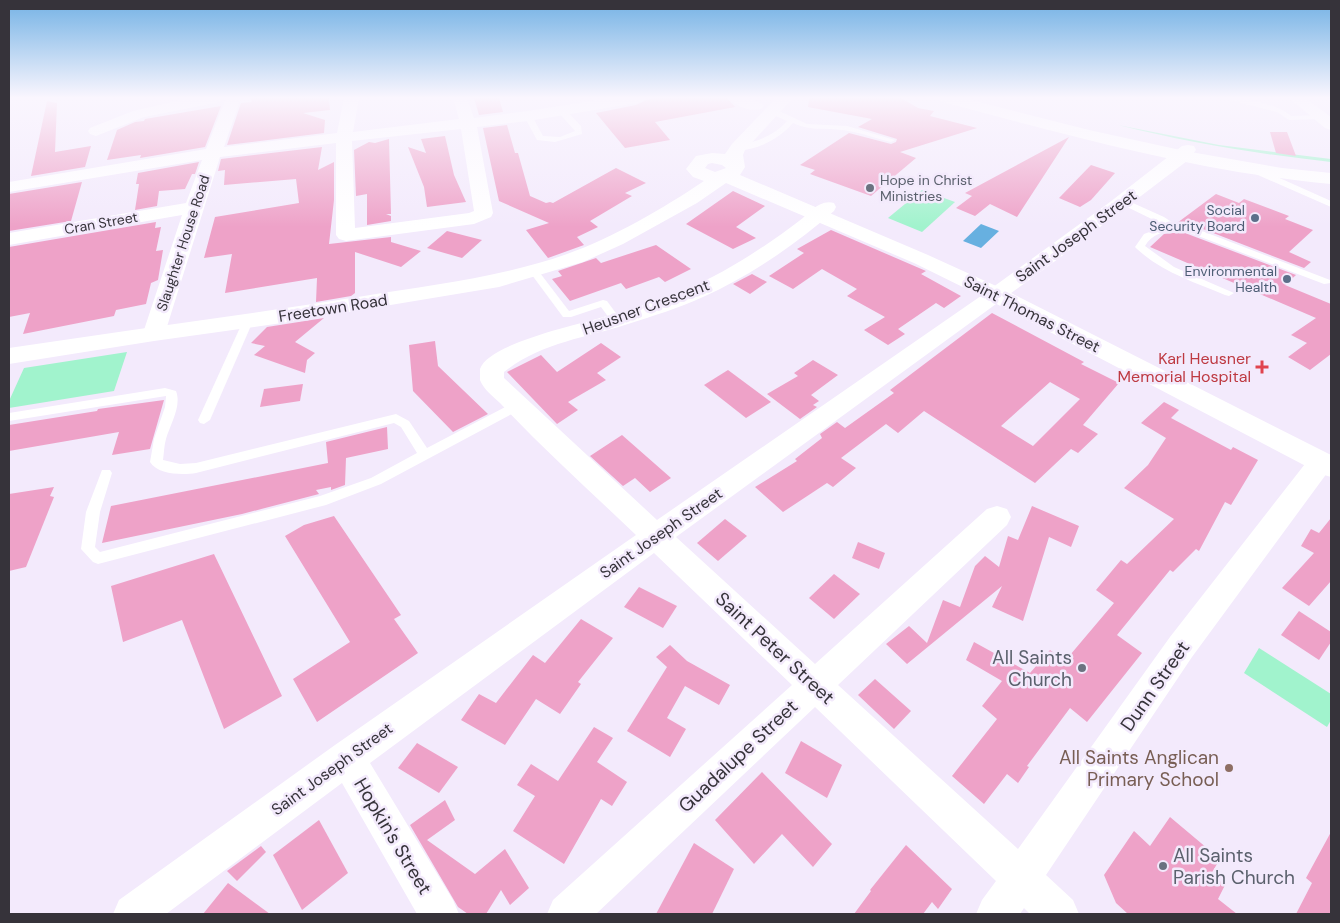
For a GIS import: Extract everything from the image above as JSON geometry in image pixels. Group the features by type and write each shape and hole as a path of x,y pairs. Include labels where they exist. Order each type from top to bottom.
{"main road":[{"name":"Freetown Road","path":"646,222 676,194 701,164 728,141"},
{"name":"Freetown Road","path":"9,356 154,333 248,321 491,282 534,271 576,258 616,240 690,199 731,166 744,141"},
{"path":"1132,141 1254,170 1331,179"},
{"path":"1140,141 1184,153 1331,170"},
{"path":"701,164 708,177 731,166"},
{"name":"Saint Thomas Street","path":"731,166 748,186 823,211"},
{"name":"Saint Thomas Street","path":"731,166 921,259 1002,291 1328,459"},
{"path":"690,199 717,189 748,186"}],"street":[{"name":"Slaughter House Road","path":"154,333 217,141"},
{"path":"9,188 212,153 317,141"},
{"path":"344,141 346,236 474,218 484,213 471,141"},
{"name":"Saint Joseph Street","path":"133,914 347,757 1002,291 1124,202 1184,153"},
{"name":"Cran Street","path":"9,239 194,207"},
{"name":"Heusner Crescent","path":"492,380 492,368 502,360 534,344 616,320 703,289 775,247 801,230 823,211"},
{"name":"Saint Peter Street","path":"492,380 517,406 1059,914"},
{"name":"Dunn Street","path":"996,914 1181,647 1328,459"},
{"name":"Guadalupe Street","path":"567,914 997,517"},
{"name":"Hopkin's Street","path":"347,757 439,914"}],"lane":[{"path":"731,166 756,145 766,141"},
{"path":"1254,170 1331,204"},
{"path":"1124,202 1161,218 1173,227"},
{"path":"1229,293 1163,265 1149,256 1140,247 1142,242 1156,231 1173,227 1199,232 1325,282"},
{"path":"534,271 567,315 602,303 616,320"},
{"path":"204,420 248,321"},
{"path":"9,417 165,392 172,394 171,407 160,439 156,462 169,468 182,470 196,468 396,418 405,424 425,455"},
{"path":"106,473 93,512 88,549 98,558 321,502 376,481 517,406"}],"green space":[{"path":"1193,141 1331,159 1331,162 1277,155"},
{"path":"922,190 955,202 922,232 888,218"},
{"path":"127,352 114,391 9,408 9,401 24,368"},
{"path":"1259,648 1331,694 1331,720 1327,727 1244,673"}],"water":[{"path":"981,224 999,231 981,248 963,241"}],"building":[{"path":"38,141 55,141 55,152 91,146 85,167 31,176"},
{"path":"113,141 207,141 205,147 140,158 141,155 107,160"},
{"path":"228,141 259,141 227,145"},
{"path":"389,141 391,214 386,214 391,216 391,221 367,225 367,194 356,196 354,150 369,142"},
{"path":"422,141 446,141 454,175 466,202 427,207 424,187 408,147 426,153"},
{"path":"486,141 512,141 515,153 518,153 530,196 546,203 553,203 616,168 646,183 625,193 632,196 590,221 598,227 577,237 584,245 548,258 526,230 549,223 499,201"},
{"path":"619,141 664,141 625,148"},
{"path":"837,141 880,141 891,144 896,142 935,141 900,152 916,158 871,196 810,174 815,170 800,165"},
{"path":"1061,141 1066,141 1017,217 990,204 975,216 956,208 972,196 965,193"},
{"path":"1273,141 1290,141 1296,156 1276,153"},
{"path":"322,147 318,170 334,162 334,200 329,244 391,237 391,242 421,251 401,267 355,252 355,293 351,296 316,302 317,278 225,293 232,254 204,258 215,217 299,203 296,179 224,185 225,170 218,171 221,159"},
{"path":"199,162 195,174 192,174 185,189 159,191 157,206 135,210 139,184 136,184 138,173"},
{"path":"1091,165 1115,173 1091,200 1080,207 1059,198"},
{"path":"82,182 71,221 9,231 9,194"},
{"path":"733,191 765,206 736,227 756,238 733,249 686,224"},
{"path":"1216,194 1239,203 1244,199 1289,216 1285,219 1313,230 1289,252 1311,262 1304,268 1190,224 1177,223"},
{"path":"156,222 155,228 161,227 156,251 163,250 158,280 151,283 146,304 116,310 114,316 23,334 30,313 9,317 9,247"},
{"path":"831,230 926,271 921,274 961,296 944,308 936,303 898,329 905,334 888,345 864,330 885,317 847,296 857,289 822,269 793,289 769,276 804,253 797,249"},
{"path":"447,231 482,240 462,258 427,248"},
{"path":"1185,233 1296,275 1285,285 1331,304 1331,354 1310,370 1288,357 1307,343 1291,335 1316,318 1150,247 1164,234"},
{"path":"656,245 691,269 665,282 659,277 626,289 621,283 570,301 552,279 562,276 558,271 596,258 601,263"},
{"path":"752,274 767,282 750,294 733,284"},
{"path":"992,313 1084,362 1081,364 1119,383 1083,425 1098,434 1078,453 1071,449 1035,483 924,411 898,433 886,424 841,458 856,468 833,487 827,483 783,512 755,487 797,461 795,459 822,438 820,434 837,422 845,428 894,393 890,390","holes":["1050,382 1080,399 1033,446 1001,426"]},
{"path":"324,318 295,342 315,353 307,360 305,373 254,355 265,346 251,343 267,327"},
{"path":"435,341 438,366 488,414 453,432 413,391 409,345"},
{"path":"601,343 621,357 597,373 606,380 568,402 578,410 557,424 507,372 541,355 557,372"},
{"path":"813,360 838,375 811,395 819,401 813,405 817,407 800,419 767,394 798,376 794,373"},
{"path":"728,370 771,402 746,418 704,385"},
{"path":"303,384 300,401 260,407 264,389"},
{"path":"164,400 150,449 112,455 119,432 9,451 9,425 97,411 98,409"},
{"path":"1164,402 1179,410 1171,418 1231,450 1233,447 1258,460 1231,505 1225,502 1199,551 1196,549 1173,572 1170,570 1117,635 1142,653 1087,722 1070,708 1027,766 1029,767 1018,783 1007,774 984,804 952,776 997,719 982,706 1002,681 966,660 974,642 1030,673 1050,650 1065,661 1114,603 1096,590 1121,560 1127,564 1174,519 1124,488 1148,465 1166,438 1141,423"},
{"path":"387,427 388,449 346,458 345,485 331,490 331,487 316,490 319,494 242,514 102,543 111,506 328,463 326,442"},
{"path":"622,435 671,478 650,492 635,478 623,486 590,456"},
{"path":"54,487 50,496 54,497 26,567 9,571 9,494"},
{"path":"1032,506 1079,526 1071,547 1049,537 1023,621 992,607 1002,586 907,664 886,644 909,626 927,643 943,600 960,607 975,566 985,556 999,567 1008,536 1018,540"},
{"path":"334,516 401,615 394,619 418,653 317,722 293,679 350,642 285,536 304,525"},
{"path":"1331,518 1331,581 1309,606 1282,588 1314,553 1301,546 1311,529 1319,533"},
{"path":"725,519 747,536 718,561 697,543"},
{"path":"858,542 885,553 879,569 852,558"},
{"path":"214,554 282,696 224,729 182,620 123,642 111,586"},
{"path":"834,574 860,594 834,619 809,598"},
{"path":"639,587 677,606 663,628 624,607"},
{"path":"1299,611 1331,632 1331,642 1319,660 1281,635"},
{"path":"581,619 613,638 578,682 581,684 560,714 536,699 505,745 461,720 479,694 496,703 533,655 545,663"},
{"path":"670,645 687,661 730,685 719,705 685,686 667,718 686,729 670,757 627,731 667,667 656,657"},
{"path":"875,679 911,711 894,729 858,695"},
{"path":"594,727 613,738 597,762 627,782 612,806 601,799 564,864 513,831 535,796 517,785 531,764 558,781"},
{"path":"801,741 842,765 827,798 785,773"},
{"path":"417,743 458,767 439,793 398,768"},
{"path":"762,772 832,844 813,867 782,834 754,864 715,820"},
{"path":"445,800 455,820 427,840 475,874 505,849 529,888 510,905 501,890 486,914 468,914 458,907 410,825"},
{"name":"All Saints Parish Church","path":"1170,817 1220,859 1211,874 1225,885 1218,899 1237,914 1128,914 1116,903 1104,875 1134,831 1150,846"},
{"path":"319,820 348,873 302,910 273,855"},
{"path":"1331,832 1331,914 1296,914 1312,883 1306,878"},
{"path":"694,843 734,869 712,914 656,914"},
{"path":"906,845 952,889 938,909 932,902 923,914 854,914 870,890"},
{"path":"261,846 266,852 237,881 227,871"},
{"path":"228,883 270,914 203,914"}],"place":[{"name":"Hope in Christ Ministries","path":"870,188"},
{"name":"Social Security Board","path":"1255,218"},
{"name":"Environmental Health","path":"1287,279"},
{"name":"Karl Heusner Memorial Hospital","path":"1262,367"},
{"name":"All Saints Church","path":"1082,668"},
{"name":"All Saints Anglican Primary School","path":"1229,768"},
{"name":"All Saints Parish Church","path":"1163,866"}]}
